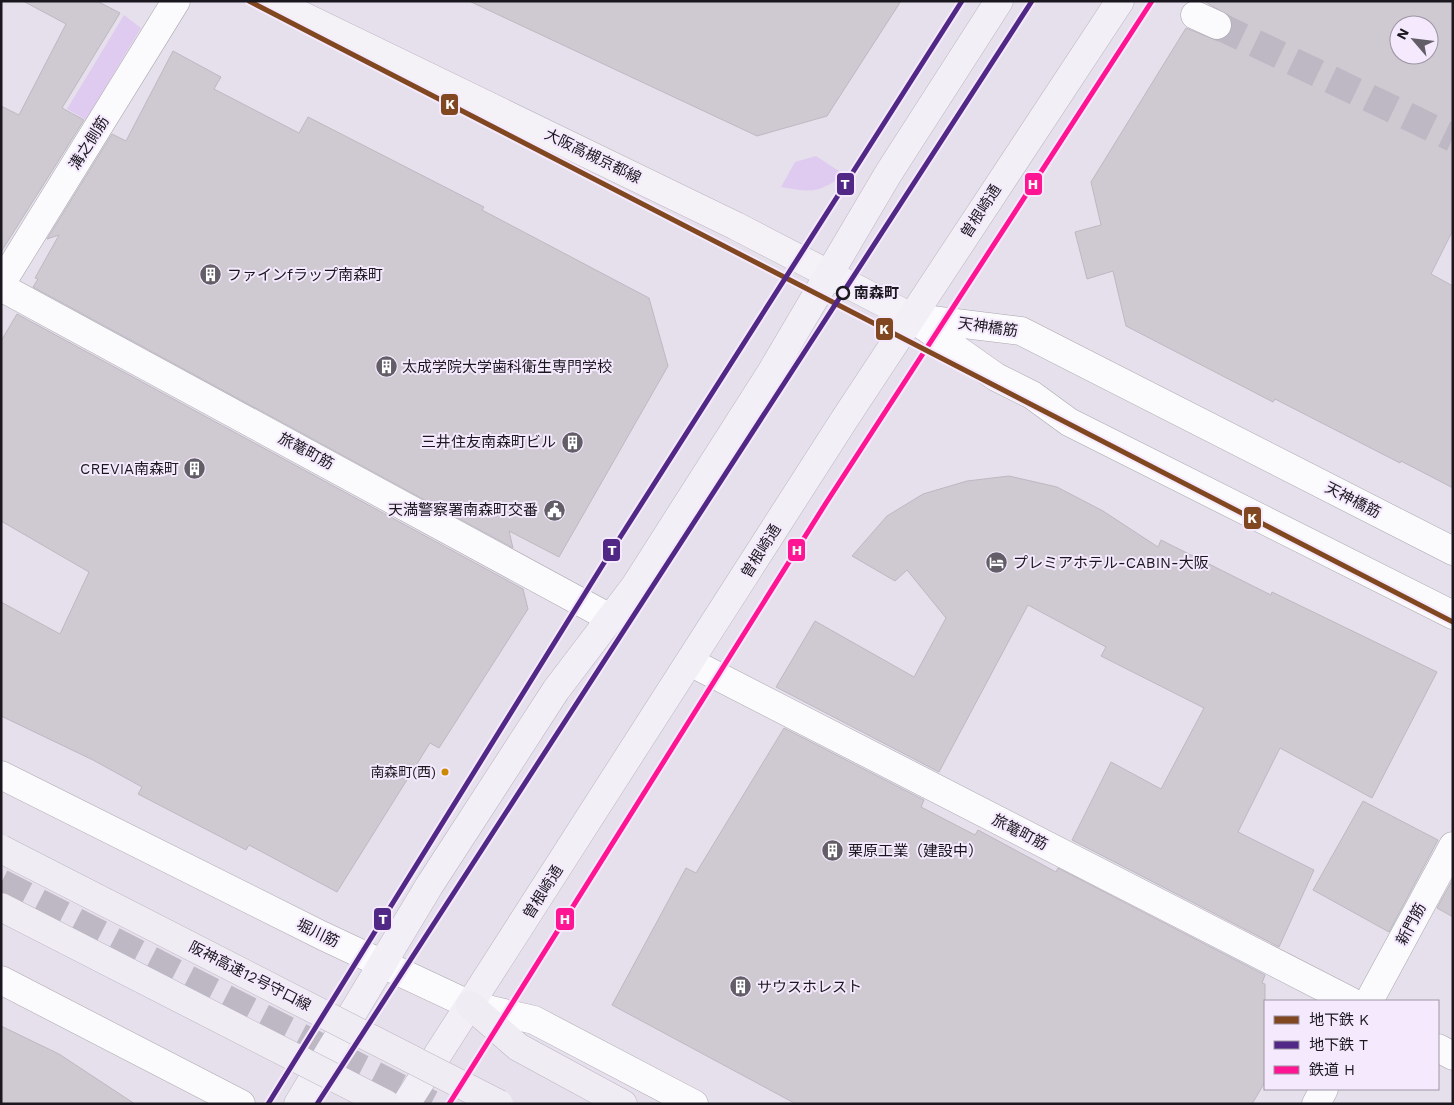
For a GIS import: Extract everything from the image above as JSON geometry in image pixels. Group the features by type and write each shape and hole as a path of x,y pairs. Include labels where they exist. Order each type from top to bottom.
{"highway":[{"path":"298,1104 429,886 556,690 635,586 765,382 888,174 999,1"},
{"name":"曽根崎通","path":"406,1104 911,318 1120,1"},
{"name":"阪神高速12号守口線","path":"1,849 499,1104"},
{"path":"1,907 386,1104"},
{"path":"470,1005 518,1047 623,1104"}],"main road":[{"name":"大阪高槻京都線","path":"272,1 613,166 911,318"}],"street":[{"name":"溝之側筋","path":"1,286 176,1"},
{"name":"旅篭町筋","path":"1,286 610,618"},
{"name":"天神橋筋","path":"911,318 1021,330 1453,551"},
{"name":"天神橋筋","path":"911,318 996,377 1032,395 1068,422 1453,615"},
{"name":"旅篭町筋","path":"690,662 1348,1000"},
{"name":"堀川筋","path":"1,775 382,964 470,1005 534,1020 694,1104"},
{"name":"新門筋","path":"1371,1000 1453,846"},
{"path":"1,980 241,1104"},
{"path":"1439,1049 1453,1056"},
{"path":"1316,1104 1323,1090"}],"shaded area":[{"path":"124,15 141,28 86,120 67,109"},
{"path":"816,156 845,175 814,190 808,191 781,187 795,162"}],"building":[{"path":"23,1 97,1 120,13 62,108 84,120 1,252 1,106 19,115 66,24"},
{"path":"469,1 901,1 827,116 757,136"},
{"path":"1204,1 1453,1 1453,230 1431,274 1453,286 1453,488 1275,399 1273,402 1126,326 1113,271 1087,279 1075,232 1101,225 1091,182 1186,28 1218,41 1226,37 1231,31 1232,23 1229,16"},
{"path":"173,51 221,77 214,89 299,133 308,117 484,207 482,210 649,298 668,366 559,557 509,531 513,548 33,287 38,279 35,278 59,235 47,239 112,134 126,141"},
{"path":"17,314 523,589 528,609 439,748 430,743 337,892 249,845 246,850 138,794 142,787 93,760 1,716 1,602 60,634 89,572 1,521 1,341"},
{"path":"1009,476 1057,487 1103,511 1158,547 1161,540 1271,595 1272,592 1437,672 1372,798 1280,748 1238,832 1314,870 1279,947 1072,840 1111,762 1161,789 1204,708 1101,656 1106,647 1028,605 939,772 776,687 815,621 914,677 946,618 907,570 895,581 852,556 887,516 923,494 967,481"},
{"path":"784,728 924,800 921,807 975,835 978,830 1056,872 1058,868 1265,975 1262,983 1265,984 1264,1084 1252,1104 796,1104 612,1005 686,868 696,873"},
{"path":"1363,801 1438,840 1389,932 1313,890"},
{"path":"1453,879 1453,917 1437,908"},
{"path":"1,1026 59,1054 135,1104 1,1104"}],"tunnel":[{"path":"1217,25 1453,138"},
{"path":"1,883 431,1104"}],"metro line":[{"name":"K","path":"249,1 1453,622"},
{"name":"T","path":"268,1104 612,550 962,1"},
{"name":"T","path":"317,1104 1032,1"}],"rail line":[{"name":"H","path":"449,1104 826,503 1152,1"}],"place":[{"name":"ファインfラップ南森町","path":"211,275"},
{"name":"南森町","path":"843,293"},
{"name":"太成学院大学歯科衛生専門学校","path":"386,367"},
{"name":"三井住友南森町ビル","path":"572,442"},
{"name":"CREVIA南森町","path":"195,469"},
{"name":"天満警察署南森町交番","path":"554,510"},
{"name":"プレミアホテル-CABIN-大阪","path":"997,563"},
{"name":"南森町(西)","path":"445,772"},
{"name":"栗原工業（建設中）","path":"832,851"},
{"name":"サウスホレスト","path":"741,987"}]}
